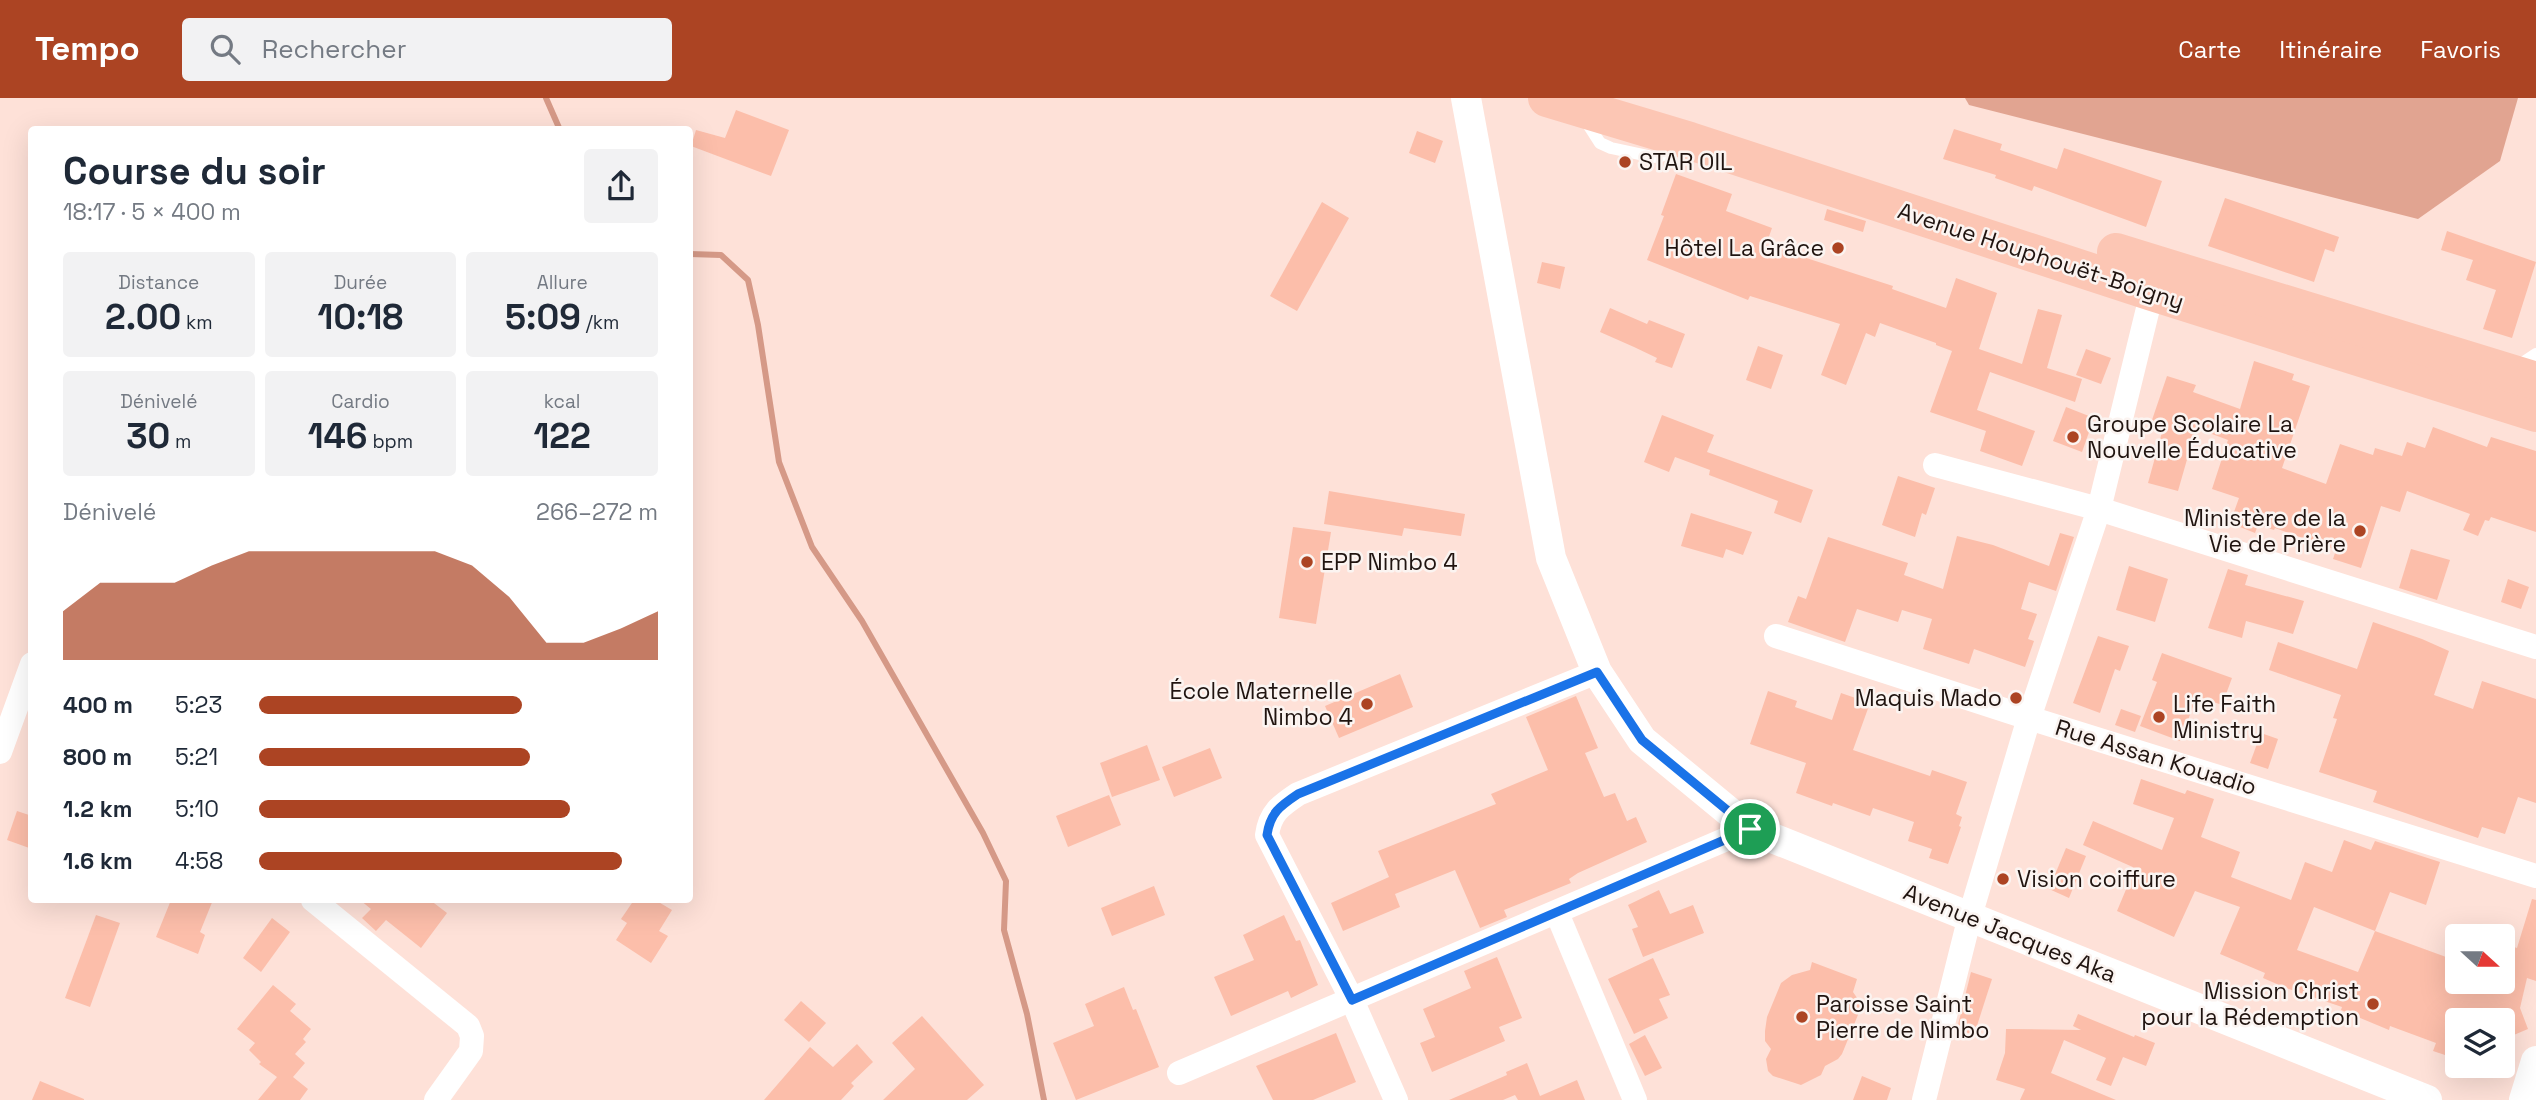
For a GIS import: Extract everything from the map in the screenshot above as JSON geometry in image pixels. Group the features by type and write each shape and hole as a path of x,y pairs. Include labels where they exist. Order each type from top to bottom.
{"highway":[{"name":"Avenue Houphouët-Boigny","path":"1626,98 2158,266 2527,369"},
{"name":"Avenue Houphouët-Boigny","path":"1561,102 2536,413"}],"street":[{"name":"Avenue Jacques Aka","path":"1466,98 1551,558 1597,672 1642,740 1750,829 2427,1100"},
{"path":"1924,1100 1970,916 2029,718 2099,509 2152,292"},
{"path":"1935,465 2099,509 2536,647"},
{"name":"Rue Assan Kouadio","path":"1776,636 2536,876"},
{"path":"1396,1100 1352,1000 1267,835 1269,821 1275,809 1298,794 1597,672"},
{"path":"0,752 26,700"},
{"path":"1179,1073 1750,829"},
{"path":"317,903 468,1026 472,1036 471,1051 436,1100"},
{"path":"1557,913 1635,1100"},
{"path":"2524,1100 2536,1061"}],"shaded area":[{"path":"1965,98 2518,98 2500,161 2418,219 1969,105"}],"building":[{"path":"736,110 789,130 771,176 693,147 696,130 725,138"},
{"path":"1954,129 2002,144 2000,150 2057,169 2064,148 2162,181 2146,227 2034,186 2032,191 1995,178 1996,175 1943,159"},
{"path":"1417,131 1443,141 1435,163 1409,153"},
{"path":"1676,174 1732,194 1726,211 1772,228 1766,245 1893,286 1892,289 1946,308 1956,278 1997,293 1979,349 2022,364 2038,309 2062,315 2047,368 2082,379 2075,402 1990,372 1977,410 2035,431 2022,466 1980,451 1986,431 1930,412 1952,351 1936,343 1880,323 1875,337 1866,333 1846,385 1821,375 1840,324 1750,296 1748,300 1647,260"},
{"path":"2225,198 2339,237 2334,252 2325,249 2314,282 2208,246"},
{"path":"1322,202 1349,218 1297,311 1270,296"},
{"path":"1827,209 1866,221 1863,232 1824,220"},
{"path":"2447,231 2536,262 2512,338 2483,329 2496,290 2466,280 2473,260 2441,250"},
{"path":"1542,262 1565,267 1560,289 1537,283"},
{"path":"1610,308 1647,324 1649,320 1685,334 1672,368 1655,362 1657,358 1600,332"},
{"path":"1758,346 1783,355 1771,389 1746,380"},
{"path":"2086,349 2111,358 2101,384 2076,375"},
{"path":"2254,361 2294,374 2292,380 2310,386 2282,468 2326,484 2340,444 2373,455 2375,448 2402,456 2407,442 2425,448 2433,427 2487,447 2491,437 2536,451 2536,532 2491,517 2489,521 2485,520 2478,536 2463,530 2470,514 2407,491 2400,512 2381,506 2361,568 2333,559 2336,550 2275,528 2274,530 2258,525 2255,533 2230,523 2239,498 2212,489 2228,440 2196,428 2178,491 2148,483 2164,425 2152,420 2167,376 2196,385 2193,392 2240,409"},
{"path":"2066,407 2094,418 2082,452 2053,441"},
{"path":"1662,415 1714,435 1707,452 1813,490 1801,523 1774,513 1778,501 1709,475 1710,470 1675,457 1669,472 1644,462"},
{"path":"1898,476 1935,488 1926,515 1922,513 1915,537 1882,525"},
{"path":"1329,491 1465,514 1461,536 1404,528 1402,536 1324,524"},
{"path":"1691,513 1752,532 1743,555 1726,549 1723,558 1681,546"},
{"path":"1293,527 1331,532 1316,624 1279,618"},
{"path":"2060,533 2074,537 2056,591 2029,582 2021,609 2037,614 2028,639 2034,641 2025,667 1974,649 1969,664 1923,649 1932,619 1902,610 1898,622 1857,609 1845,642 1788,622 1798,596 1806,599 1828,537 1908,563 1904,575 1943,589 1957,536 1993,545 2049,566"},
{"path":"2411,549 2450,560 2437,600 2399,588"},
{"path":"2129,566 2168,579 2155,622 2116,610"},
{"path":"2228,569 2248,575 2245,585 2304,601 2293,634 2246,621 2242,638 2208,628"},
{"path":"2508,579 2529,587 2521,609 2501,602"},
{"path":"2373,622 2449,651 2434,695 2473,709 2482,681 2536,699 2536,803 2518,797 2505,834 2482,827 2478,838 2373,802 2377,791 2319,772 2337,719 2333,718 2341,695 2269,670 2278,642 2357,669"},
{"path":"2098,636 2129,646 2120,671 2115,669 2100,713 2073,703"},
{"path":"2162,653 2232,678 2222,705 2197,696 2180,741 2140,726 2157,682 2152,680"},
{"path":"1400,674 1413,707 1339,738 1325,706"},
{"path":"1768,691 1797,701 1795,707 1832,720 1841,693 1870,703 1853,750 1930,776 1932,770 1967,782 1956,814 1962,817 1961,827 1948,864 1929,858 1932,849 1908,841 1914,822 1873,808 1870,816 1796,793 1806,763 1750,744"},
{"path":"1576,696 1598,748 1585,753 1604,797 1615,793 1627,821 1636,817 1647,842 1578,873 1569,879 1571,883 1504,910 1507,917 1480,928 1455,870 1395,894 1400,907 1343,931 1331,903 1389,877 1378,851 1496,804 1491,794 1548,770 1526,717"},
{"path":"2121,709 2141,716 2135,732 2115,725"},
{"path":"2261,733 2278,739 2268,769 2250,763"},
{"path":"1147,745 1160,780 1112,797 1100,763"},
{"path":"1210,748 1222,778 1174,797 1162,767"},
{"path":"2141,779 2185,794 2187,790 2214,799 2201,837 2240,852 2231,877 2291,900 2305,862 2332,872 2344,840 2371,850 2375,841 2440,862 2426,905 2390,892 2375,931 2445,957 2445,994 2515,994 2515,947 2517,948 2532,899 2536,900 2536,981 2527,978 2520,1008 2528,1029 2515,1034 2515,1008 2445,1008 2445,1055 2433,1051 2436,1043 2390,1026 2389,1030 2341,1010 2342,1007 2286,988 2263,978 2265,973 2220,954 2240,907 2195,891 2174,937 2117,911 2135,868 2083,845 2093,821 2162,850 2174,818 2133,804","holes":["2314,907 2375,931 2358,972 2297,950"]},
{"path":"1109,795 1121,825 1068,847 1056,816"},
{"path":"17,811 28,815 28,848 7,840"},
{"path":"2066,848 2086,856 2069,898 2049,889"},
{"path":"1154,886 1165,915 1112,936 1101,908"},
{"path":"1659,890 1670,914 1693,905 1704,933 1643,957 1632,929 1638,927 1628,905"},
{"path":"170,903 212,903 200,932 205,935 198,954 156,937"},
{"path":"364,903 434,903 447,913 421,948 386,920 376,931 362,918 371,909"},
{"path":"632,903 660,903 672,910 659,931 668,936 651,963 616,940 627,923 621,919"},
{"path":"96,915 120,923 90,1007 65,998"},
{"path":"1284,915 1296,941 1300,940 1318,985 1291,998 1288,991 1231,1016 1214,977 1254,960 1243,935"},
{"path":"272,918 290,932 261,972 243,958"},
{"path":"1497,957 1522,1018 1499,1027 1505,1041 1432,1072 1420,1043 1435,1037 1423,1009 1471,988 1464,971"},
{"path":"1653,958 1670,995 1659,999 1668,1018 1634,1034 1608,979"},
{"path":"1812,962 1857,979 1853,992 1862,1005 1842,1054 1825,1066 1821,1075 1801,1085 1773,1076 1768,1071 1766,1059 1771,1049 1765,1041 1765,1031 1767,1017 1781,983 1792,975 1810,970"},
{"path":"1971,972 1992,979 1974,1035 1957,1029"},
{"path":"273,985 296,1004 290,1011 311,1029 303,1039 306,1042 295,1054 305,1063 293,1077 308,1089 300,1100 258,1100 277,1077 259,1064 261,1062 249,1050 255,1043 237,1029"},
{"path":"1124,987 1133,1010 1136,1009 1159,1067 1076,1100 1053,1043 1094,1026 1085,1004"},
{"path":"801,1001 826,1023 809,1042 784,1020"},
{"path":"2078,1014 2155,1043 2146,1066 2123,1057 2111,1086 2096,1080 2106,1058 2064,1040 2051,1073 2116,1100 2020,1100 2025,1089 1996,1080 2005,1053 2006,1029 2081,1030 2073,1026"},
{"path":"922,1016 984,1085 967,1100 883,1100 915,1069 892,1043"},
{"path":"1336,1033 1356,1082 1313,1100 1273,1100 1256,1066"},
{"path":"1645,1035 1662,1068 1645,1076 1629,1044"},
{"path":"857,1044 873,1062 851,1083 854,1086 841,1100 764,1100 810,1047 833,1067"},
{"path":"1527,1063 1540,1096 1577,1080 1585,1100 1518,1100 1515,1095 1503,1100 1449,1100 1507,1075 1506,1072"},
{"path":"1862,1076 1891,1088 1887,1100 1853,1100"},
{"path":"40,1081 84,1099 84,1100 32,1100"}],"waterway":[{"path":"546,98 558,126"},
{"path":"693,254 721,255 748,280 758,325 779,462 812,547 862,621 983,833 1006,881 1004,930 1027,1014 1044,1100"}],"place":[{"name":"STAR OIL","path":"1625,162"},
{"name":"Hôtel La Grâce","path":"1838,248"},
{"name":"Groupe Scolaire La Nouvelle Éducative","path":"2073,437"},
{"name":"Ministère de la Vie de Prière","path":"2360,531"},
{"name":"EPP Nimbo 4","path":"1307,562"},
{"name":"Maquis Mado","path":"2016,698"},
{"name":"École Maternelle Nimbo 4","path":"1367,704"},
{"name":"Life Faith Ministry","path":"2159,717"},
{"name":"Vision coiffure","path":"2003,879"},
{"name":"Mission Christ pour la Rédemption","path":"2373,1004"},
{"name":"Paroisse Saint Pierre de Nimbo","path":"1802,1017"}],"route":[{"path":"1597,672 1642,740 1750,829 1352,1000 1267,835 1269,821 1275,809 1298,794 1597,672"}]}
